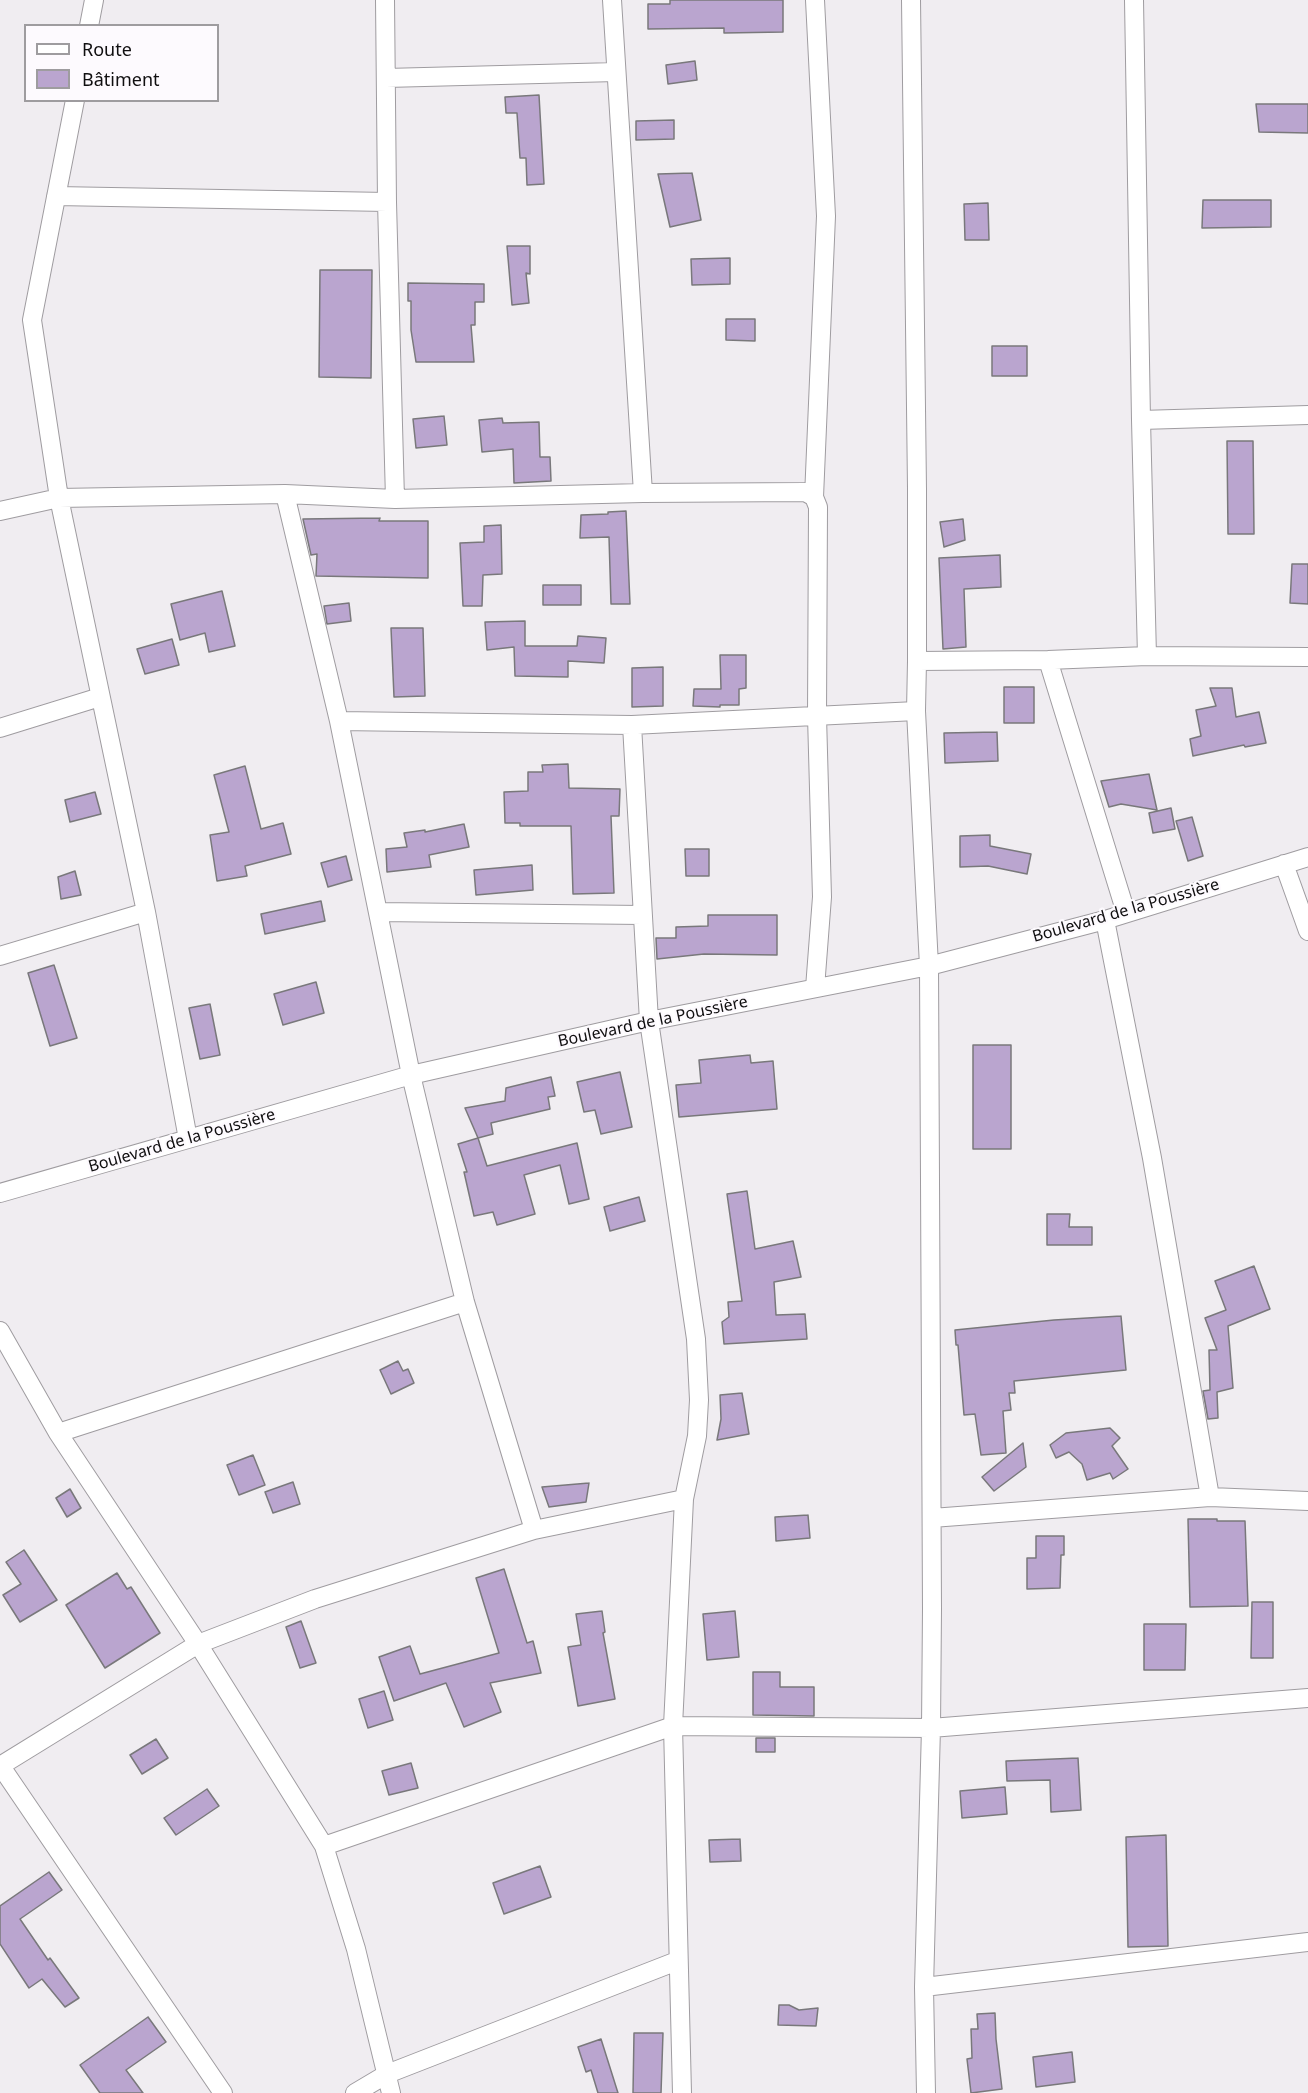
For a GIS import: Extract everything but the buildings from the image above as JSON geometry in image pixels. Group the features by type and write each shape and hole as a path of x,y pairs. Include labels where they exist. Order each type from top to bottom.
{"street":[{"path":"89,24 94,0"},
{"path":"385,0 387,202 395,499"},
{"path":"612,0 642,493"},
{"path":"815,0 826,216 814,497 818,507 817,716 822,897 815,988"},
{"path":"911,0 916,711 929,966 932,1518 931,1728 924,1987 926,2093"},
{"path":"1134,0 1141,420 1148,656"},
{"path":"386,78 615,72"},
{"path":"75,102 32,320 59,498 146,912 188,1139"},
{"path":"56,196 387,202"},
{"path":"1141,420 1308,415"},
{"path":"0,511 59,498 285,494 395,499 805,492 814,497"},
{"path":"285,494 339,721 411,1075 465,1302 534,1530"},
{"path":"917,661 1048,660 1148,656 1308,657"},
{"path":"1048,660 1126,913"},
{"path":"0,728 100,697"},
{"path":"339,721 632,724 916,711"},
{"path":"632,724 649,1021 696,1339 699,1400 697,1436 684,1498 673,1726 682,2093"},
{"name":"Boulevard de la Poussière","path":"0,1193 411,1075 649,1021 929,966 1105,920 1308,858"},
{"path":"1284,864 1308,931"},
{"path":"0,956 146,912"},
{"path":"378,912 642,915"},
{"path":"1105,920 1152,1158 1210,1497"},
{"path":"58,1434 465,1302"},
{"path":"0,1331 58,1434 198,1644 324,1846 356,1949 391,2093"},
{"path":"932,1518 1210,1497 1308,1501"},
{"path":"223,2093 0,1765 198,1644 315,1599 534,1530 684,1498"},
{"path":"324,1846 673,1726 931,1728 1308,1698"},
{"path":"924,1987 1308,1942"},
{"path":"355,2093 387,2074 677,1962"}]}
